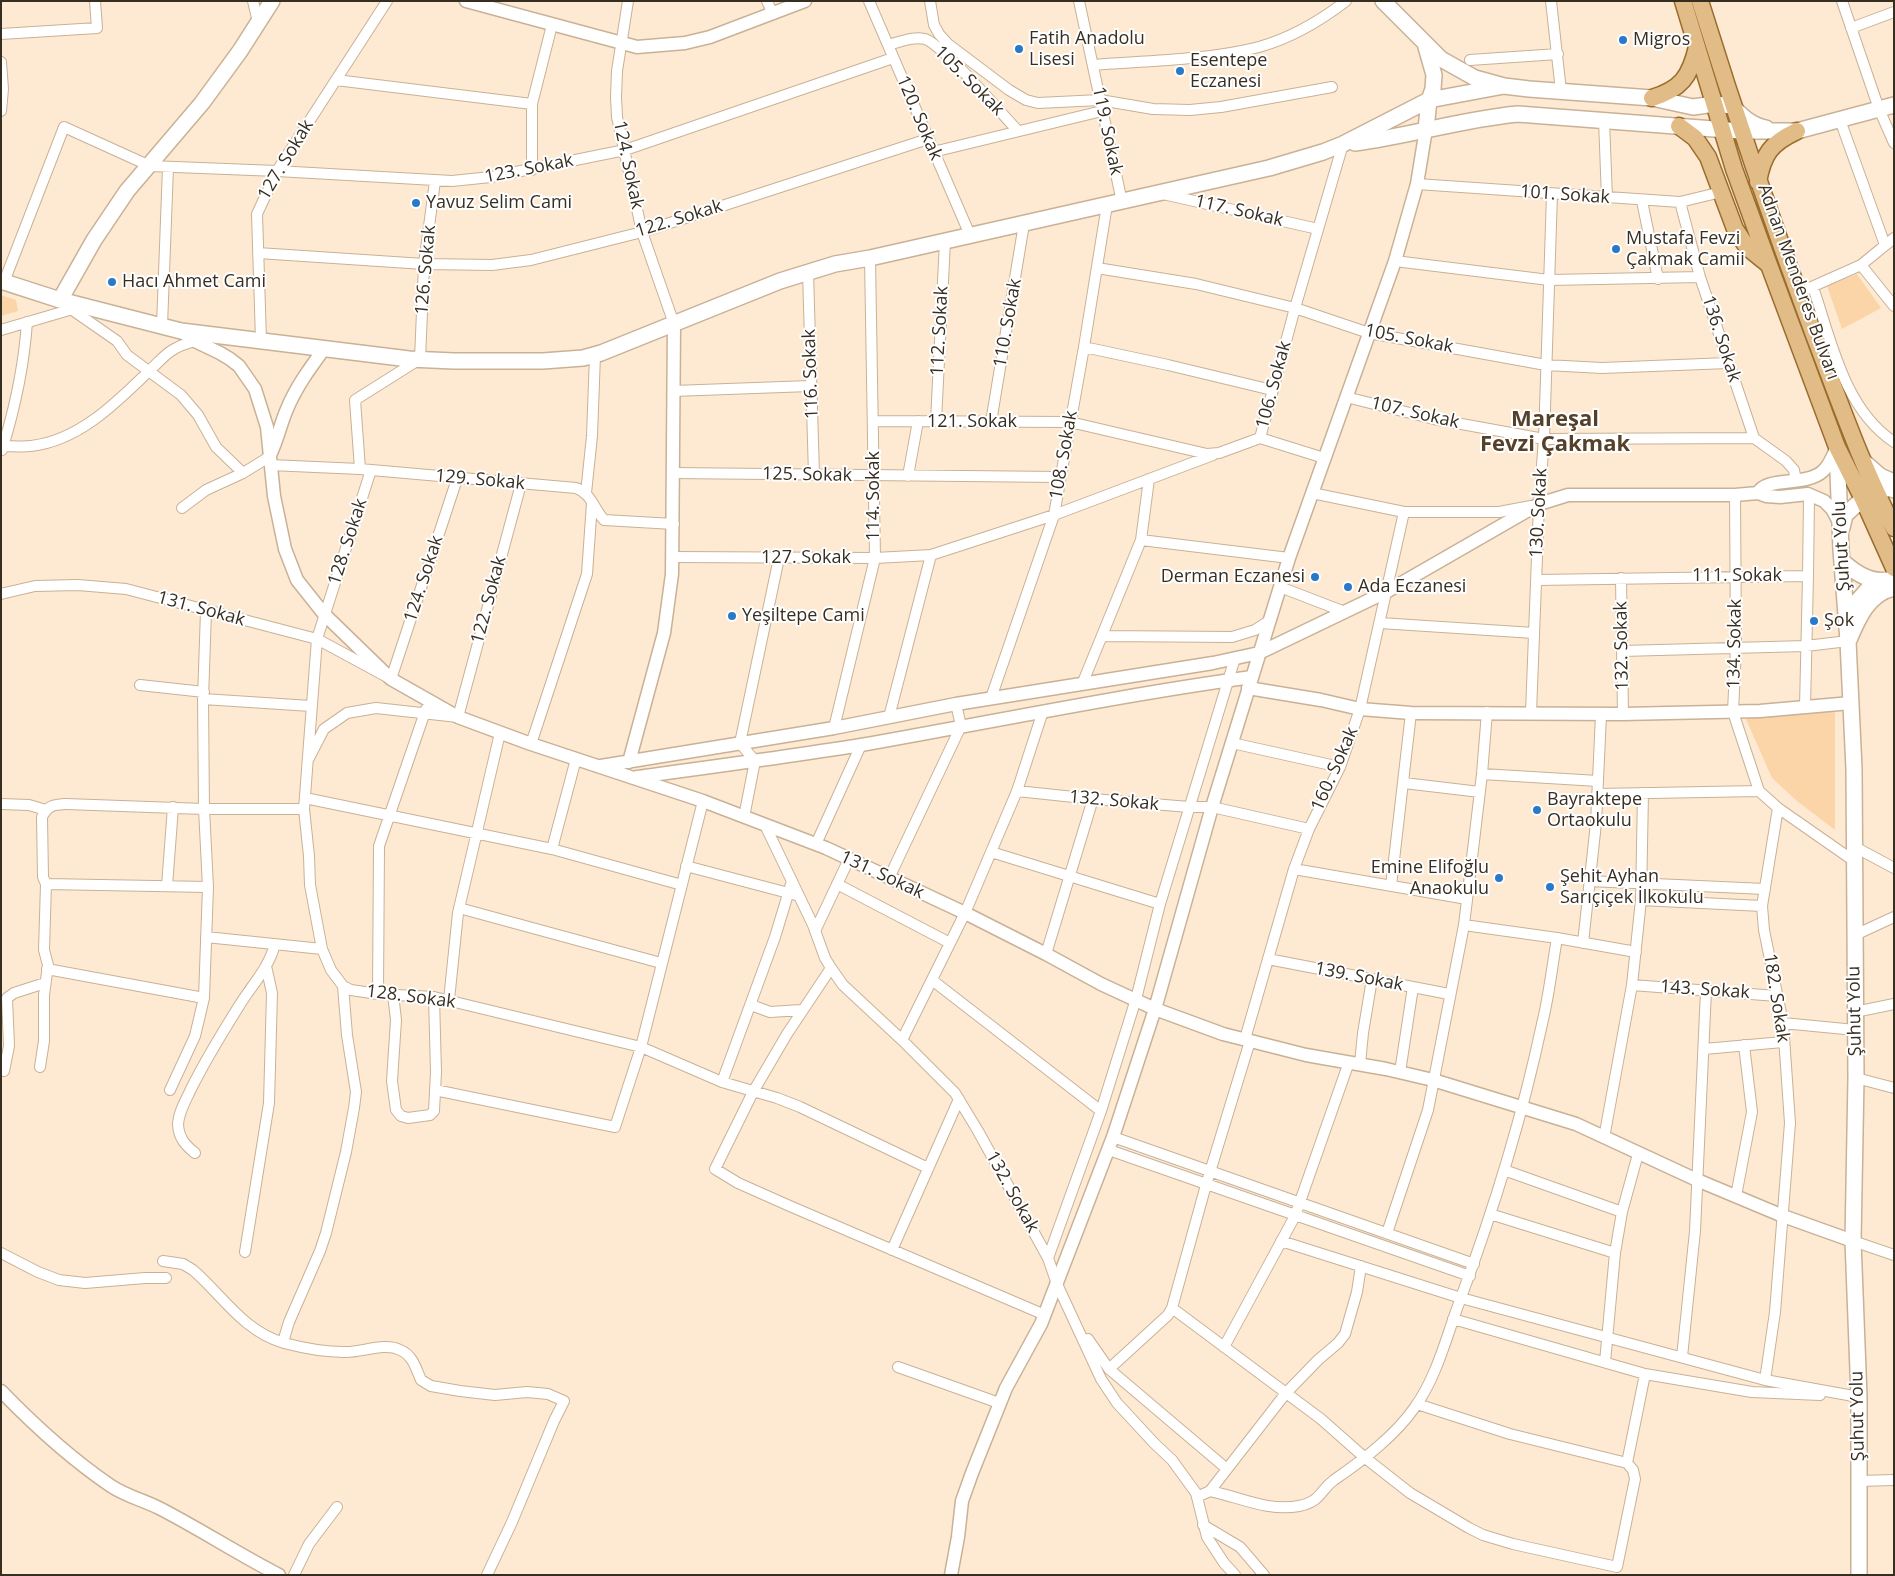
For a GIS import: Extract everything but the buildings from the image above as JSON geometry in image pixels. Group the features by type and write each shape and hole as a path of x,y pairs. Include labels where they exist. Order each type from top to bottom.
{"main road":[{"path":"71,305 94,240 127,191 202,103 272,1"},
{"path":"1384,1 1441,60 1474,78 1504,86 1652,98 1693,106 1715,104 1732,106 1746,120 1756,126 1769,129 1800,130"},
{"name":"Adnan Menderes Bulvarı","path":"1683,1 1734,169 1837,447 1894,528"},
{"name":"Adnan Menderes Bulvarı","path":"1700,1 1740,131 1758,182 1805,290 1848,425 1864,462 1870,495 1894,568"},
{"path":"1426,46 1434,75 1426,129"},
{"path":"1652,98 1677,88 1690,68 1697,47"},
{"path":"1457,69 1473,120"},
{"path":"2,281 71,305 180,331 420,359 543,361 583,358 627,344 780,281 835,264 1024,224 1269,168 1324,152 1343,144 1429,100 1504,86"},
{"path":"1758,182 1763,159 1768,151 1782,138 1800,130 1886,107"},
{"path":"1343,144 1375,140 1473,120 1518,114 1740,131 1800,130"},
{"path":"1679,126 1695,138 1708,157 1735,229 1747,247 1769,265"},
{"name":"Şuhut Yolu","path":"1837,447 1842,562 1850,636 1854,769 1856,1078 1853,1242 1859,1397 1859,1575"},
{"path":"1864,462 1880,476 1894,482"},
{"path":"1840,529 1845,515 1870,495 1890,488 1894,490"},
{"path":"1842,562 1857,574 1890,582 1884,590 1873,598 1864,610 1850,636"}],"street":[{"path":"1,34 97,28 95,1"},
{"path":"253,1 258,22"},
{"name":"127. Sokak","path":"261,340 257,214 277,171 387,1"},
{"path":"466,1 623,44 644,46 685,43 710,37 805,1"},
{"name":"124. Sokak","path":"628,1 623,44 617,71 617,118 642,232 674,324"},
{"path":"767,1 773,14"},
{"name":"120. Sokak","path":"869,1 970,235"},
{"path":"930,1 934,25 939,34 974,65 1009,90 1026,100 1038,103 1100,100 1152,109 1190,110 1221,108 1332,87"},
{"name":"119. Sokak","path":"1079,1 1122,202"},
{"path":"1093,65 1183,58 1258,47 1308,27 1346,1"},
{"path":"1551,1 1561,92"},
{"path":"1842,1 1851,28 1886,107 1894,143"},
{"path":"1851,28 1894,12"},
{"path":"532,170 532,104 552,25"},
{"name":"105. Sokak","path":"888,45 916,37 928,40 943,51 1018,131"},
{"path":"1470,60 1558,54"},
{"name":"123. Sokak","path":"150,166 277,171 435,181 491,177 625,150 893,58"},
{"path":"1,62 3,89 1,111"},
{"path":"336,80 532,104"},
{"path":"933,152 1102,111"},
{"path":"1604,120 1607,198"},
{"path":"1840,120 1885,245"},
{"path":"2,281 64,127 150,166"},
{"path":"951,1575 962,1501 999,1403 1045,1315 1113,1136 1155,1008 1212,807 1280,586 1368,332 1395,261 1417,184 1426,129"},
{"name":"122. Sokak","path":"258,253 424,264 492,265 531,260 642,232 928,139"},
{"name":"106. Sokak","path":"1070,422 1207,454 1219,453 1260,438 1295,308 1343,144"},
{"path":"162,326 168,167"},
{"name":"126. Sokak","path":"420,359 424,264 435,181"},
{"name":"101. Sokak","path":"1417,184 1642,201 1680,202 1713,194"},
{"name":"117. Sokak","path":"1159,193 1318,229"},
{"name":"130. Sokak","path":"1531,712 1538,504 1544,439 1552,194"},
{"path":"1642,201 1658,279"},
{"name":"136. Sokak","path":"1680,202 1700,277 1754,438"},
{"name":"108. Sokak","path":"991,698 1054,515 1107,205"},
{"name":"110. Sokak","path":"991,422 1024,224"},
{"path":"1894,238 1861,265 1805,290 1848,390 1859,408 1894,442"},
{"name":"112. Sokak","path":"936,421 945,241"},
{"name":"114. Sokak","path":"834,728 874,558 874,421 870,258"},
{"path":"1395,261 1549,280 1700,277"},
{"path":"1861,265 1894,306"},
{"name":"105. Sokak","path":"1097,268 1196,284 1295,308 1368,332 1546,365 1602,368 1728,363"},
{"name":"116. Sokak","path":"808,272 814,475"},
{"path":"1,330 71,305 117,341 127,355 181,395 198,415 216,448 243,473"},
{"path":"27,322 24,359 3,449 31,446 62,439 85,427 177,346 195,341"},
{"path":"629,762 664,633 673,557 674,324"},
{"name":"131. Sokak","path":"180,331 230,359 249,379 261,405 267,427 274,496 285,549 297,580 324,614 391,679 427,707 599,767 634,777 816,844 965,913 1101,984 1155,1008 1223,1034 1306,1055 1355,1063 1433,1080 1576,1124 1697,1180 1783,1216 1853,1242"},
{"path":"1084,347 1272,390"},
{"path":"182,508 206,490 270,461 286,410 324,348"},
{"path":"595,355 592,436 586,493 604,520 674,524"},
{"path":"360,469 355,400 420,359"},
{"path":"673,391 810,386"},
{"name":"107. Sokak","path":"1346,397 1434,419 1544,439 1754,438"},
{"path":"1,420 12,417"},
{"name":"121. Sokak","path":"874,421 1070,422"},
{"path":"908,476 918,421"},
{"path":"1260,438 1324,458"},
{"path":"1754,438 1786,461 1794,470 1796,481"},
{"path":"1758,493 1760,488 1770,483 1814,478 1832,460 1837,447"},
{"name":"127. Sokak","path":"673,557 874,558 930,555 1054,515 1219,453"},
{"name":"129. Sokak","path":"270,461 456,479 576,488 586,493"},
{"name":"128. Sokak","path":"371,470 317,640 305,804 310,885 322,948 331,970 343,986 351,990 378,994 434,997 449,1000 641,1047 722,1082 777,1098 823,1117 928,1168"},
{"name":"125. Sokak","path":"673,473 1060,478"},
{"name":"124. Sokak","path":"391,679 456,479"},
{"path":"1083,682 1141,540 1149,480"},
{"name":"122. Sokak","path":"458,717 521,484"},
{"path":"1312,492 1404,512 1499,512 1538,504 1568,495 1735,495 1758,493 1773,497 1808,494 1824,501 1832,509 1840,529"},
{"name":"134. Sokak","path":"1733,712 1736,647 1735,495"},
{"path":"1808,576 1809,498"},
{"path":"531,744 587,574 592,503"},
{"path":"599,767 834,728 956,704 1259,653 1386,592 1538,504"},
{"name":"160. Sokak","path":"1172,1308 1294,869 1308,829 1340,767 1360,709 1404,512"},
{"path":"1141,540 1290,558"},
{"path":"889,717 930,555"},
{"path":"740,743 778,558"},
{"name":"111. Sokak","path":"1536,580 1808,576 1805,707"},
{"name":"132. Sokak","path":"1621,578 1623,714"},
{"name":"131. Sokak","path":"1,594 35,586 78,584 126,590 317,640 391,679"},
{"path":"1280,586 1345,612"},
{"path":"170,1090 195,1036 204,998 208,887 204,809 206,611"},
{"path":"1102,636 1232,637 1255,630 1269,621"},
{"path":"1380,623 1534,633"},
{"path":"1622,651 1806,646 1850,636"},
{"path":"1048,1258 1101,1111 1136,999 1160,904 1235,658"},
{"path":"634,777 755,761 861,744 1228,680 1250,683 1360,709 1411,713 1531,712 1601,715 1733,712 1851,703"},
{"path":"140,685 204,695 311,706"},
{"path":"889,878 960,726 956,704"},
{"path":"308,760 324,729 348,713 376,708 427,707 378,846 378,994"},
{"path":"902,1040 965,913 1017,791 1043,711"},
{"path":"1387,1233 1428,1110 1449,994 1464,925 1482,774 1487,712"},
{"path":"1733,712 1759,791 1778,808 1854,853 1894,868"},
{"path":"1391,886 1411,713"},
{"path":"1582,943 1598,782 1601,715"},
{"path":"449,1000 459,908 500,733"},
{"path":"740,743 755,761"},
{"path":"1232,743 1340,767"},
{"path":"816,844 861,744"},
{"path":"552,849 576,759"},
{"path":"744,817 755,761"},
{"path":"1482,774 1598,782"},
{"path":"1404,783 1480,792"},
{"name":"132. Sokak","path":"1017,791 1189,807 1212,807 1308,829"},
{"path":"1597,794 1759,791"},
{"path":"1604,1138 1632,985 1636,952 1641,900 1643,793"},
{"path":"1046,954 1093,799"},
{"path":"435,1090 615,1127 641,1047 703,802"},
{"path":"1,804 29,805 46,810"},
{"path":"40,1067 44,1041 47,969 44,950 46,884 43,877 42,817 51,805 204,809 305,804 388,816 552,849 682,885"},
{"path":"167,886 173,808"},
{"name":"182. Sokak","path":"1764,1380 1775,1312 1790,1123 1783,1023 1764,930 1762,906 1778,808"},
{"path":"722,1082 794,894 792,881 765,825"},
{"path":"991,852 1160,904"},
{"path":"815,931 849,859"},
{"path":"686,866 794,894"},
{"path":"1294,869 1467,899"},
{"path":"1589,882 1765,888"},
{"path":"46,884 208,887"},
{"path":"837,884 950,943"},
{"name":"132. Sokak","path":"794,894 815,931 825,958 843,985 902,1040 959,1099 1048,1258 1057,1284 1101,1379 1117,1403 1172,1460 1196,1493 1207,1537 1224,1563 1235,1575"},
{"path":"1641,900 1762,906"},
{"path":"459,908 661,963"},
{"path":"1854,936 1894,917"},
{"path":"1464,925 1557,938 1636,952"},
{"path":"206,937 322,948"},
{"path":"1210,1490 1258,1504 1276,1507 1298,1506 1312,1502 1320,1497 1330,1483 1392,1433 1417,1404 1439,1360 1470,1276 1504,1170 1543,1023 1557,938"},
{"path":"195,1153 180,1137 179,1116 201,1071 272,956 275,944"},
{"name":"139. Sokak","path":"1268,959 1449,994"},
{"path":"245,1252 269,1103 272,992 266,966"},
{"path":"831,968 801,1010 753,1092 715,1169 738,1183 1045,1315"},
{"path":"47,969 204,998"},
{"path":"1224,1347 1295,1216 1355,1063 1363,1033 1372,979"},
{"path":"932,980 1101,1111"},
{"path":"4,1070 8,1046 7,998 14,993 45,983"},
{"name":"143. Sokak","path":"1632,985 1777,996"},
{"path":"283,1342 289,1322 326,1233 346,1152 354,1108 356,1092 347,1034 343,986"},
{"path":"1400,1072 1413,987"},
{"path":"1682,1358 1695,1231 1706,990"},
{"path":"394,994 396,1020 392,1081 396,1110 401,1116 408,1118 430,1115 434,1111 434,997"},
{"path":"1855,1012 1894,1004"},
{"path":"751,1005 770,1012 801,1010"},
{"path":"1783,1023 1855,1030"},
{"path":"1704,1049 1784,1042"},
{"path":"1736,1196 1752,1112 1744,1045"},
{"path":"1856,1078 1894,1088"},
{"path":"892,1250 959,1099"},
{"path":"1113,1136 1474,1264"},
{"path":"1108,1150 1470,1276"},
{"path":"1604,1362 1614,1253 1622,1212 1638,1154"},
{"path":"1504,1170 1622,1212"},
{"path":"1490,1214 1614,1253"},
{"path":"1281,1241 1461,1298 1682,1358 1764,1380 1859,1397"},
{"path":"1853,1242 1894,1255"},
{"path":"1,1253 38,1272 59,1280 85,1283 166,1278"},
{"path":"163,1261 183,1264 193,1270 243,1321 258,1331 283,1342 331,1352 392,1347 406,1353 414,1362 421,1380 432,1386 495,1395 527,1392 548,1394 564,1401 487,1575"},
{"path":"1197,1498 1210,1490 1286,1394 1318,1360 1338,1343 1344,1334 1354,1306 1361,1266"},
{"path":"1067,1306 1109,1369 1227,1469"},
{"path":"1109,1369 1168,1316 1172,1308 1321,1419 1364,1457 1410,1493 1482,1535 1617,1568 1635,1479 1633,1470 1627,1463 1510,1434 1417,1404"},
{"path":"1453,1319 1645,1374 1752,1392 1859,1397"},
{"path":"898,1368 999,1403"},
{"path":"1627,1463 1645,1374"},
{"path":"1,1391 19,1410 91,1472 111,1486 157,1507 279,1575"},
{"path":"1859,1481 1894,1480"},
{"path":"294,1575 309,1544 337,1507"},
{"path":"1203,1525 1240,1547 1264,1575"}],"shaded area":[{"path":"1857,274 1881,308 1842,329 1827,286"},
{"path":"1,295 16,300 18,311 1,316"},
{"path":"1835,712 1835,830 1797,801 1772,778 1745,717"}],"place":[{"name":"Migros","path":"1623,40"},
{"name":"Fatih Anadolu Lisesi","path":"1019,49"},
{"name":"Esentepe Eczanesi","path":"1180,71"},
{"name":"Yavuz Selim Cami","path":"416,203"},
{"name":"Mustafa Fevzi Çakmak Camii","path":"1616,249"},
{"name":"Hacı Ahmet Cami","path":"112,282"},
{"name":"Derman Eczanesi","path":"1315,577"},
{"name":"Ada Eczanesi","path":"1348,587"},
{"name":"Yeşiltepe Cami","path":"732,616"},
{"name":"Şok","path":"1814,621"},
{"name":"Bayraktepe Ortaokulu","path":"1537,810"},
{"name":"Emine Elifoğlu Anaokulu","path":"1499,878"},
{"name":"Şehit Ayhan Sarıçiçek İlkokulu","path":"1550,887"}],"district":[{"name":"Mareşal Fevzi Çakmak","path":"1555,432"}]}
